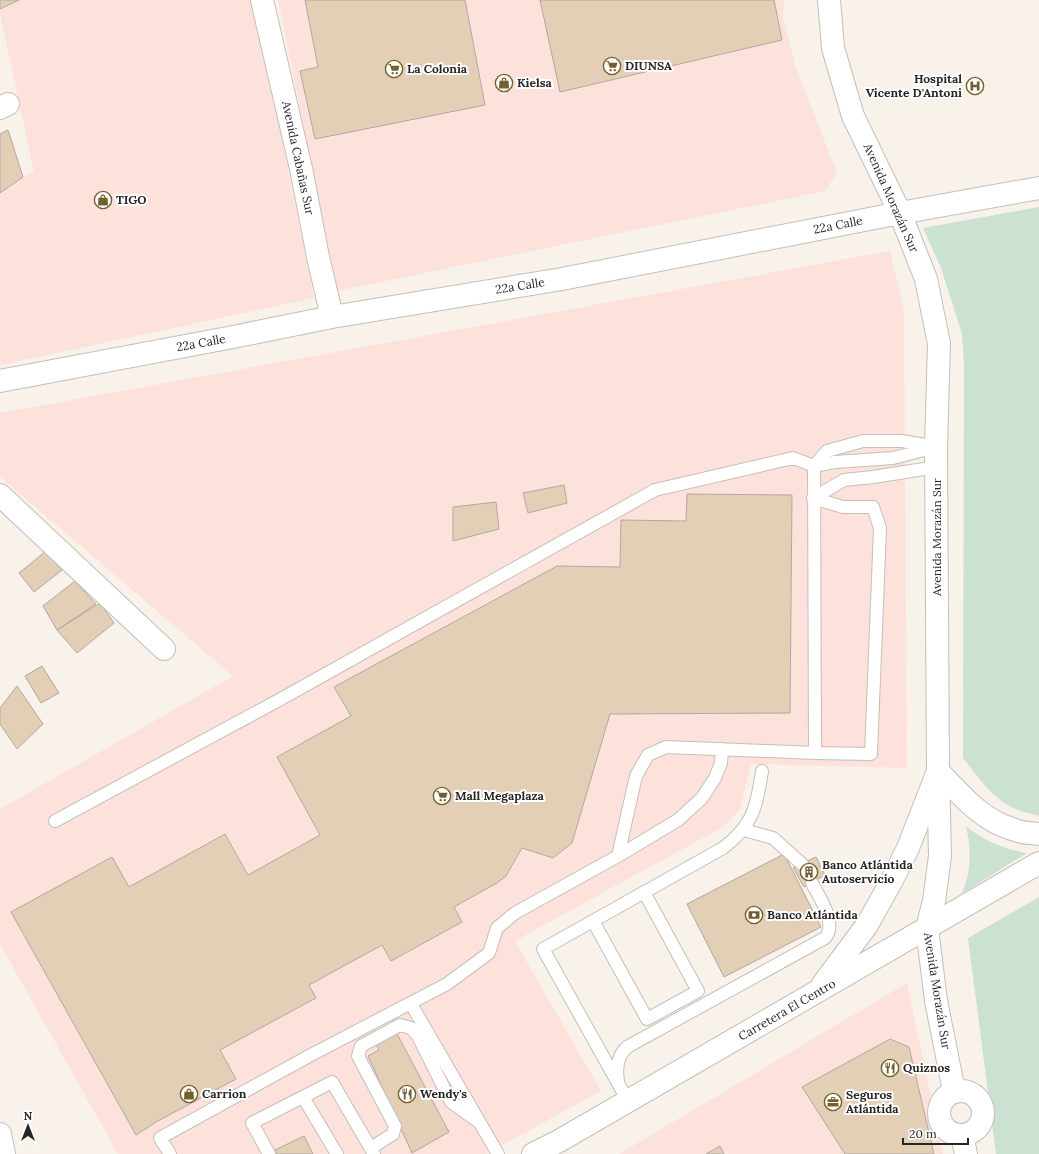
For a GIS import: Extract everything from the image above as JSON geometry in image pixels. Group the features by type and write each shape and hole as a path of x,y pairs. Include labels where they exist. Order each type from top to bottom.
{"street":[{"name":"Avenida Cabañas Sur","path":"262,0 302,173 318,257 332,317"},
{"name":"Avenida Morazán Sur","path":"829,0 833,48 853,116 900,213 926,279 939,344 937,457 938,771 940,856 934,901 927,928 936,1001 954,1091"},
{"name":"22a Calle","path":"0,381 332,317 562,279 900,213 1039,188"},
{"path":"0,495 164,649"},
{"path":"816,994 867,925 891,882 908,848 938,771 972,807 994,823 1016,831 1039,834"},
{"name":"Carretera El Centro","path":"533,1154 558,1141 623,1093 816,994 1039,864"},
{"path":"961,1090 975,1096 983,1108 983,1116 980,1123 964,1145 955,1135 943,1127 938,1114 939,1106 942,1100 948,1094 961,1090"},
{"path":"0,1134 4,1154"}],"lane":[{"path":"815,753 814,466 828,451 862,441 902,441 937,457"},
{"path":"55,822 272,704 655,490 794,458 814,466 850,461 937,457"},
{"path":"813,498 844,480 873,478 937,457"},
{"path":"618,856 636,776 648,755 666,747 871,754 880,528 873,506 843,506 813,498"},
{"path":"170,1154 160,1138 309,1056 447,984 489,953 498,928 515,913 618,856 678,820 702,798 715,778 721,763 722,749"},
{"path":"623,1093 543,949 723,848 744,830 757,801 762,771"},
{"path":"744,830 773,838 802,864"},
{"path":"623,1093 617,1066 621,1054 626,1046 820,942 828,935 830,929 828,916 812,883"},
{"path":"593,921 647,1019 698,991 644,892"},
{"path":"411,1004 498,1154"},
{"path":"269,1154 252,1123 332,1082 373,1151 393,1134 395,1126 358,1056 361,1046 400,1025 411,1028 418,1036 451,1102 479,1122"},
{"path":"303,1097 337,1154"}],"shaded area":[{"path":"0,0 254,0 314,298 0,365 0,187 34,172 0,14"},
{"path":"278,0 784,0 783,18 796,67 837,173 825,191 337,291"},
{"path":"890,251 904,310 907,768 751,764 740,809 723,827 515,941 601,1091 486,1154 118,1154 0,944 0,809 233,676 0,477 0,413"},
{"path":"907,983 943,1154 619,1154"}],"green space":[{"path":"1039,207 1039,816 1018,810 1001,801 987,788 963,758 964,364 962,334 941,268 923,228"},
{"path":"966,826 995,844 1027,853 961,894 965,886 970,860"},
{"path":"1039,897 1039,1154 996,1154 968,938"}],"building":[{"path":"0,0 19,0 0,9"},
{"name":"La Colonia","path":"305,0 465,0 485,105 315,139 300,71 318,67"},
{"name":"DIUNSA","path":"540,0 774,0 782,40 560,92"},
{"path":"8,130 23,177 0,193 0,134"},
{"path":"564,485 567,503 528,513 523,493"},
{"name":"Mall Megaplaza","path":"687,494 792,495 790,713 610,714 572,843 553,858 522,848 506,876 497,883 454,907 462,922 391,961 382,945 309,985 316,998 220,1050 236,1079 158,1121 136,1135 11,912 112,857 129,887 225,834 248,875 320,835 277,757 351,716 334,687 557,566 620,567 621,520 686,521"},
{"path":"496,502 499,529 453,541 453,507"},
{"path":"46,551 62,570 34,592 19,573"},
{"path":"75,581 96,604 57,630 43,606"},
{"path":"100,603 114,623 77,653 57,630"},
{"path":"42,666 59,693 41,703 25,676"},
{"path":"17,686 43,724 17,749 0,724 0,708"},
{"name":"Banco Atlántida","path":"784,854 821,927 724,977 687,904"},
{"name":"Banco Atlántida Autoservicio","path":"816,857 825,875 804,887 793,868"},
{"name":"Wendy's","path":"395,1030 449,1132 412,1153 368,1056 379,1050 374,1041"},
{"path":"890,1039 909,1047 934,1154 845,1154 802,1087"},
{"path":"304,1136 313,1154 277,1154 275,1150"},
{"path":"720,1146 724,1154 706,1154"}],"place":[{"name":"DIUNSA","path":"612,66"},
{"name":"La Colonia","path":"394,69"},
{"name":"Kielsa","path":"504,83"},
{"name":"Hospital Vicente D'Antoni","path":"975,86"},
{"name":"TIGO","path":"103,200"},
{"name":"Mall Megaplaza","path":"442,796"},
{"name":"Banco Atlántida Autoservicio","path":"809,872"},
{"name":"Banco Atlántida","path":"754,915"},
{"name":"Quiznos","path":"890,1068"},
{"name":"Carrion","path":"189,1094"},
{"name":"Wendy's","path":"407,1094"},
{"name":"Seguros Atlántida","path":"833,1102"}]}
